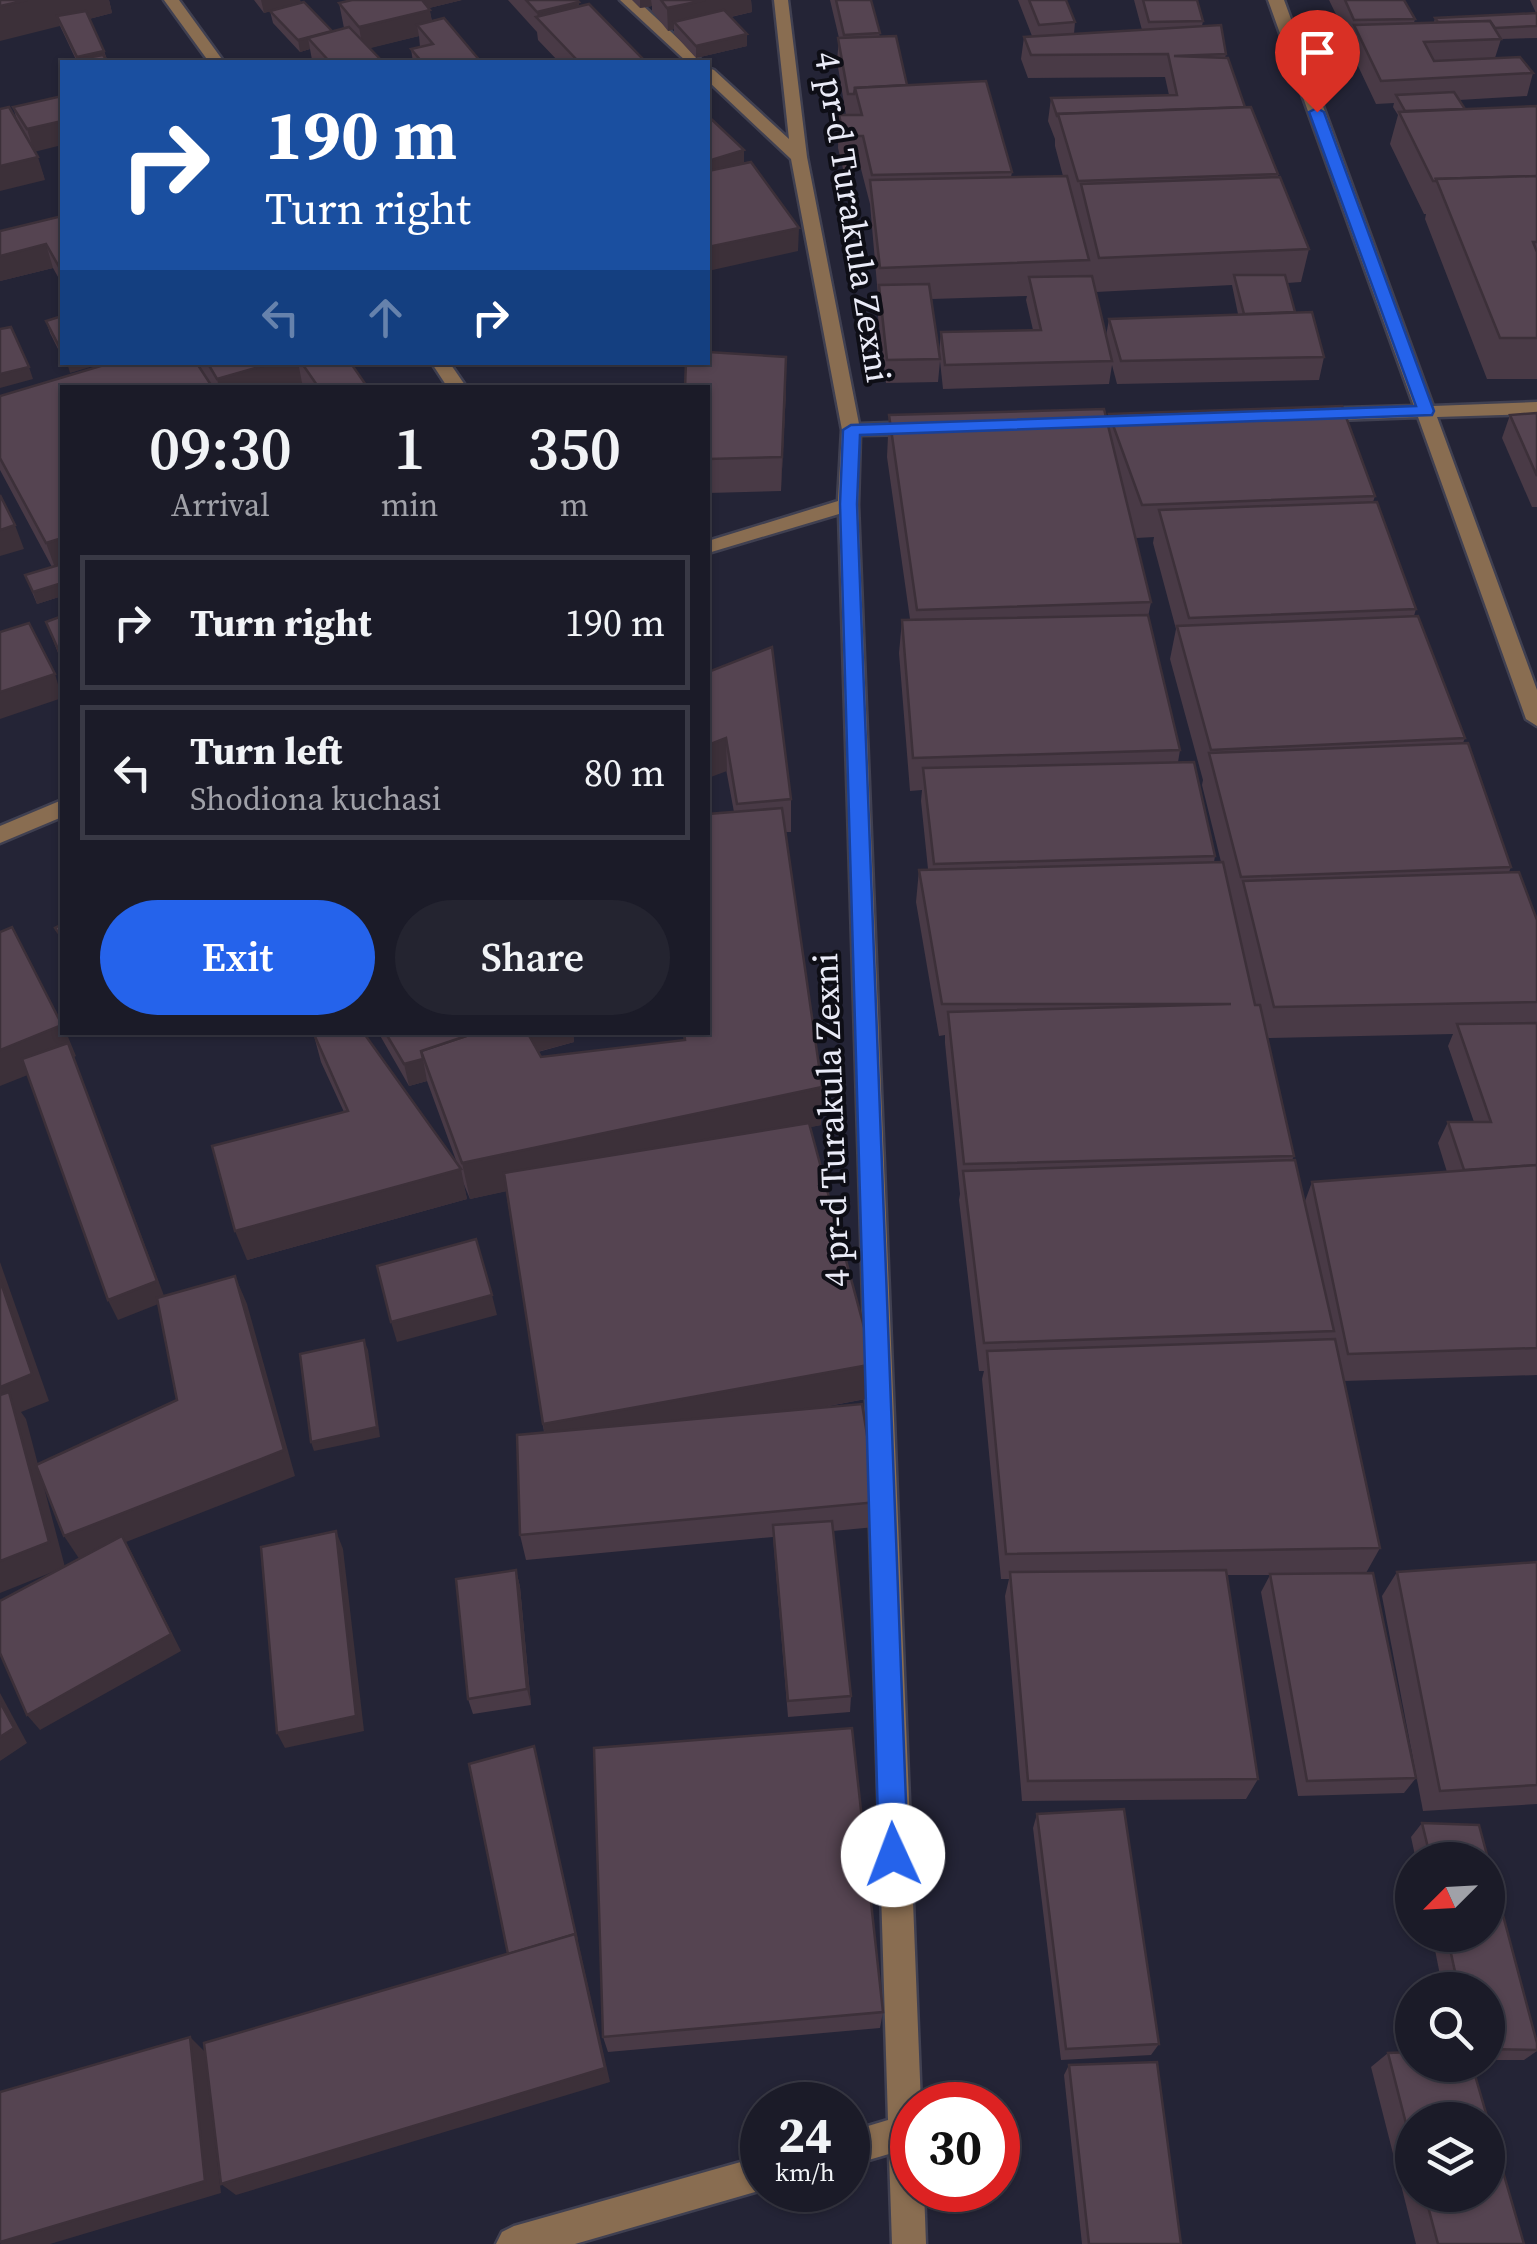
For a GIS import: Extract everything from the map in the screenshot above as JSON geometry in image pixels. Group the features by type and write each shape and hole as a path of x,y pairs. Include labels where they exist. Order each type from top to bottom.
{"street":[{"path":"170,0 215,60"},
{"path":"628,0 694,60"},
{"name":"4 pr-d Turakula Zexni","path":"781,0 799,157 851,430 848,504 900,2082"},
{"path":"1276,0 1537,719"},
{"path":"710,75 799,157"},
{"path":"1287,416 1537,408"},
{"path":"851,430 950,427"},
{"path":"710,546 848,504"},
{"path":"0,835 60,809"},
{"path":"514,2244 740,2179"},
{"name":"4 pr-d Turakula Zexni","path":"907,2212 909,2244"}],"building":[{"path":"0,0 27,0 0,6"},
{"path":"422,0 430,10 359,27 339,3"},
{"path":"526,0 577,0 579,2 537,12"},
{"path":"661,0 705,0 667,8"},
{"path":"836,0 871,0 880,33 844,35"},
{"path":"1029,0 1066,0 1075,22 1039,25"},
{"path":"1143,0 1197,0 1203,21 1149,22"},
{"path":"1345,0 1404,0 1415,19 1354,20"},
{"path":"304,2 332,31 298,40 270,11"},
{"path":"589,4 643,59 577,60 536,17"},
{"path":"724,10 747,34 696,46 674,22"},
{"path":"86,11 104,51 77,57 57,16"},
{"path":"1537,13 1537,26 1495,28 1490,21 1438,22 1435,18"},
{"path":"444,18 479,60 420,60 411,49 433,44 417,25"},
{"path":"1490,21 1501,39 1424,42 1434,61 1520,57 1533,73 1381,81 1354,25"},
{"path":"1221,25 1226,54 1174,56 1228,58 1245,107 1057,116 1051,98 1177,95 1168,54 1031,55 1024,37"},
{"path":"349,27 381,60 328,60 308,38"},
{"path":"896,36 907,85 855,88 854,94 848,94 838,38"},
{"path":"103,55 107,60 81,60"},
{"path":"986,81 1012,172 872,175 863,136 844,136 839,115 862,115 855,88"},
{"path":"1454,92 1465,109 1405,111 1396,95"},
{"path":"60,96 60,121 27,129 13,107"},
{"path":"1537,106 1537,176 1437,181 1433,181 1399,112"},
{"path":"9,107 38,157 0,166 0,109"},
{"path":"1251,107 1278,174 1078,181 1058,114"},
{"path":"710,118 744,150 710,160"},
{"path":"751,162 799,228 710,247 710,171"},
{"path":"1067,176 1089,260 880,268 870,180"},
{"path":"1537,176 1537,242 1533,242 1537,252 1537,338 1500,338 1436,179"},
{"path":"1280,177 1309,249 1099,258 1081,184"},
{"path":"60,216 60,268 46,244 0,256 0,231"},
{"path":"1234,275 1285,275 1295,312 1244,314"},
{"path":"1092,276 1112,361 945,365 941,332 1041,330 1029,277"},
{"path":"929,284 940,359 887,360 879,285"},
{"path":"1312,312 1324,357 1121,361 1109,319"},
{"path":"60,317 60,348 46,321"},
{"path":"11,327 29,367 0,374 0,329"},
{"path":"710,352 786,357 782,457 710,459 710,385 685,385 686,365 710,365"},
{"path":"104,365 198,365 211,385 60,385 60,539 46,543 0,458 0,396"},
{"path":"209,365 266,365 217,379"},
{"path":"303,365 352,365 366,385 317,385"},
{"path":"1342,406 1375,496 1142,505 1109,414"},
{"path":"1104,409 1151,602 917,610 889,415"},
{"path":"1537,413 1537,476 1510,415"},
{"path":"0,495 15,525 0,530"},
{"path":"1377,502 1416,609 1189,618 1159,510"},
{"path":"60,565 60,584 33,592 25,575"},
{"path":"1148,615 1180,750 913,758 902,620"},
{"path":"1418,616 1465,738 1211,750 1177,626"},
{"path":"60,617 60,654 46,622"},
{"path":"29,623 55,674 0,692 0,632"},
{"path":"772,647 791,799 737,804 726,738 710,744 710,671"},
{"path":"1468,743 1511,867 1241,877 1209,753"},
{"path":"1194,762 1215,856 934,864 923,768"},
{"path":"782,808 822,1087 462,1163 421,1051 469,1035 529,1035 541,1057 685,1040 684,1035 710,1035 710,814"},
{"path":"1223,862 1294,1156 964,1164 948,1012 1231,1004 942,1004 919,870"},
{"path":"1519,872 1537,920 1537,1002 1274,1007 1243,881"},
{"path":"12,927 60,1026 0,1050 0,932"},
{"path":"1537,1023 1537,1165 1464,1170 1448,1122 1491,1122 1457,1024"},
{"path":"314,1035 365,1035 461,1169 235,1231 212,1146 348,1111"},
{"path":"387,1035 469,1035 421,1051 423,1059 404,1064"},
{"path":"68,1043 157,1281 108,1300 22,1059"},
{"path":"809,1123 874,1364 543,1424 504,1173"},
{"path":"1295,1160 1334,1331 984,1343 963,1171"},
{"path":"1537,1165 1537,1348 1348,1354 1312,1182"},
{"path":"476,1239 492,1295 391,1322 377,1266"},
{"path":"235,1276 284,1450 64,1536 36,1465 177,1400 157,1298"},
{"path":"0,1280 32,1374 0,1387"},
{"path":"1335,1339 1380,1548 1006,1554 987,1351"},
{"path":"364,1340 377,1427 311,1442 300,1354"},
{"path":"9,1392 49,1542 0,1561 0,1395"},
{"path":"862,1404 878,1502 520,1535 517,1435"},
{"path":"832,1521 851,1696 788,1701 773,1525"},
{"path":"336,1531 356,1716 277,1733 261,1547"},
{"path":"122,1536 171,1634 27,1715 0,1653 0,1601"},
{"path":"1537,1562 1537,1785 1440,1791 1397,1572"},
{"path":"516,1570 527,1689 468,1699 456,1579"},
{"path":"1226,1570 1258,1779 1028,1781 1010,1572"},
{"path":"1373,1573 1416,1778 1307,1781 1270,1574"},
{"path":"0,1702 14,1728 0,1737"},
{"path":"852,1728 883,2012 603,2037 594,1748"},
{"path":"534,1746 577,1940 575,1934 508,1954 469,1764"},
{"path":"1124,1809 1159,2044 1066,2049 1037,1814"},
{"path":"1422,1823 1479,1825 1484,1842 1427,1842"},
{"path":"1505,1923 1537,2050 1505,2049 1505,1972 1455,1972 1451,1952 1505,1952"},
{"path":"575,1934 605,2068 221,2184 204,2043"},
{"path":"190,2037 205,2181 0,2242 0,2092"},
{"path":"1388,2053 1395,2053 1395,2080"},
{"path":"1157,2062 1181,2244 1089,2244 1069,2065"},
{"path":"1395,2082 1477,2082 1483,2102 1401,2102"},
{"path":"1505,2179 1524,2244 1438,2244 1430,2212 1505,2212"}],"route":[{"path":"893,1855 848,504 851,430 1426,411 1317,112"}]}
